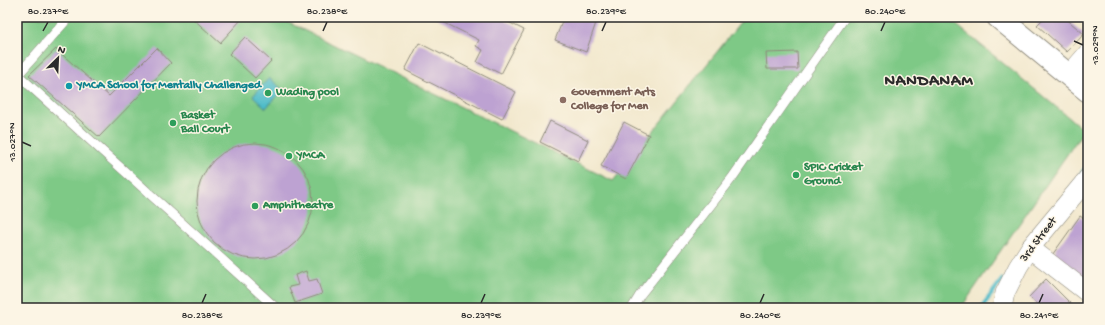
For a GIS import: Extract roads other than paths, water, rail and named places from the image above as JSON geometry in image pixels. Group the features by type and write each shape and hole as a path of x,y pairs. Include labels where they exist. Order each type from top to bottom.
{"street":[{"path":"998,17 1088,91"},
{"path":"1069,76 1088,52"},
{"name":"3rd Street","path":"1002,308 1005,293 1018,267 1030,248 1088,178"},
{"path":"1030,248 1088,293"}],"lane":[{"path":"69,17 17,75 276,308"},
{"path":"632,308 640,295 732,178 845,17"}],"water":[{"name":"Wading pool","path":"269,78 283,90 266,108 253,96"}],"waterway":[{"path":"1082,173 1088,165"},
{"path":"981,308 1002,280"}],"place":[{"name":"YMCA School for Mentally Challenged","path":"69,86"},
{"name":"Wading pool","path":"268,93"},
{"name":"Government Arts College for Men","path":"563,100"},
{"name":"Basket Ball Court","path":"173,123"},
{"name":"YMCA","path":"289,156"},
{"name":"SPIC Cricket Ground","path":"796,175"},
{"name":"Amphitheatre","path":"255,206"}],"district":[{"name":"NANDANAM","path":"929,82"}]}
